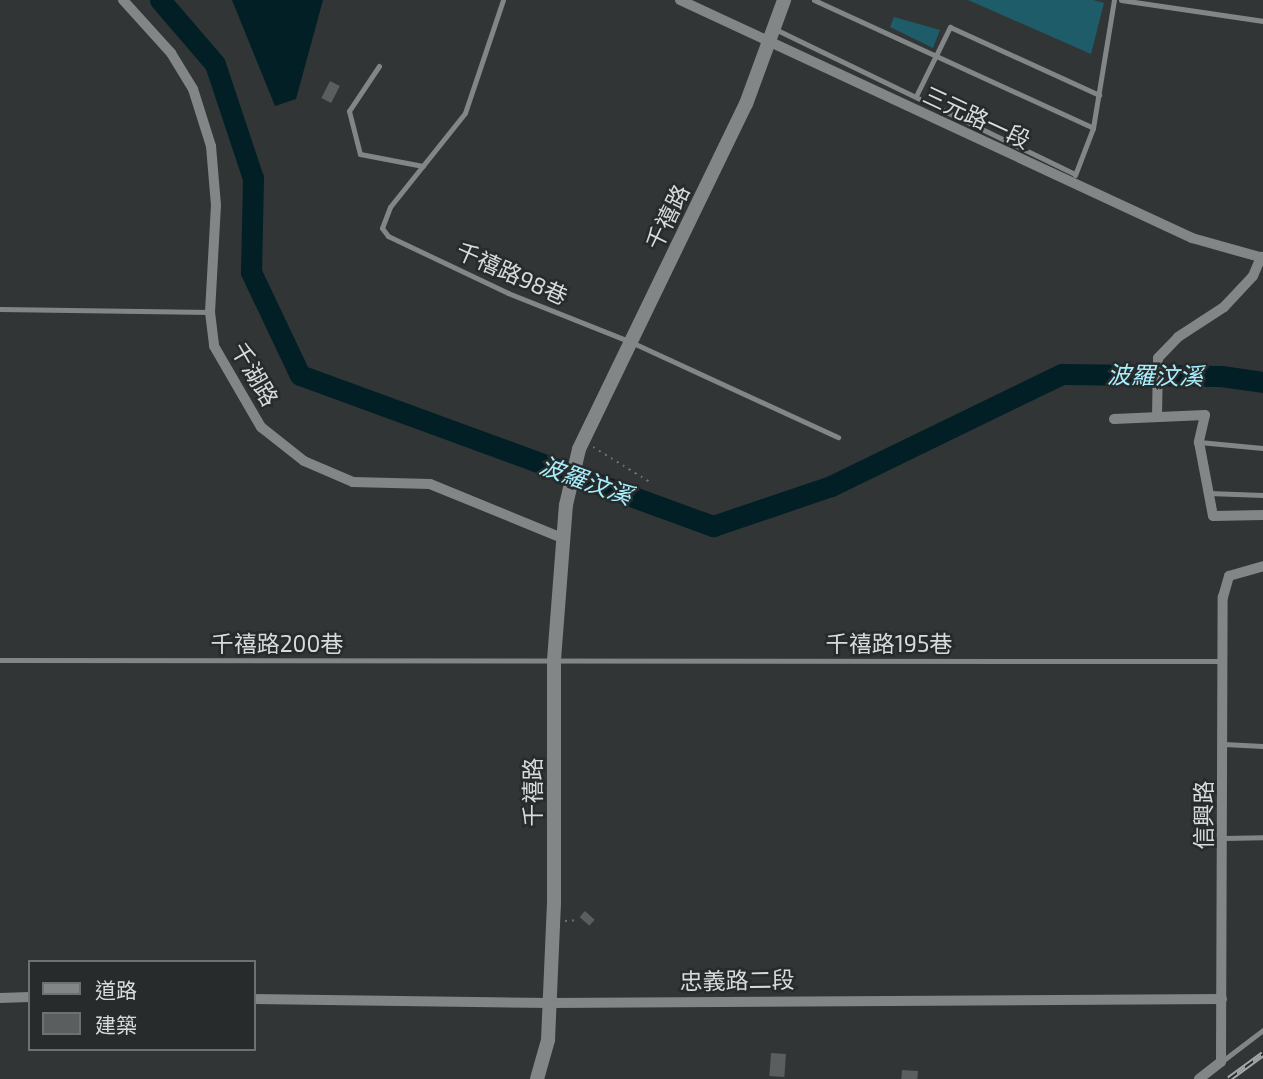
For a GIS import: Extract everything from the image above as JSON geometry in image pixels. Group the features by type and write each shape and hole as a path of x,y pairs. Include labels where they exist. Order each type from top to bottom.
{"street":[{"name":"千湖路","path":"123,0 171,53 193,89 211,146 216,205 210,312 214,346 261,427 304,461 353,482 430,484 562,538"},
{"name":"三元路一段","path":"680,0 773,35 1192,238 1262,258"},
{"name":"千禧路","path":"537,1079 548,1040 554,660 566,505 581,445 746,104 784,0"},
{"path":"1157,417 1158,358 1178,337 1224,307 1253,276 1262,258"},
{"path":"1114,419 1205,415 1199,442 1213,516 1263,515"},
{"name":"信興路","path":"1221,1062 1223,597 1229,576 1263,566"},
{"path":"0,998 28,998"},
{"name":"忠義路二段","path":"256,999 549,1003 1222,999"},
{"path":"1199,1079 1221,1062"}],"lane":[{"path":"379,66 349,111 360,154 423,166 465,113 503,0"},
{"path":"814,0 1093,128"},
{"path":"773,35 917,94 1073,179 1093,128 1114,0"},
{"path":"1121,0 1263,21"},
{"path":"917,94 950,27 1099,95"},
{"name":"千禧路98巷","path":"423,166 390,206 382,228 388,236 508,293 631,342 838,437"},
{"path":"0,309 210,312"},
{"path":"1199,442 1263,448"},
{"path":"1208,493 1263,495"},
{"name":"千禧路200巷","path":"0,660 554,660"},
{"name":"千禧路195巷","path":"554,660 1223,661"},
{"path":"1224,744 1263,746"},
{"path":"1224,838 1263,837"},
{"path":"1221,1062 1263,1030"}],"path":[{"path":"581,445 650,482"}],"shaded area":[{"path":"232,0 323,0 296,99 275,106"},
{"path":"968,0 1093,0 1104,3 1091,54"},
{"path":"894,17 940,30 933,48 890,27"}],"building":[{"path":"330,81 340,86 331,103 321,98"},
{"path":"585,911 595,920 589,926 580,917"},
{"path":"771,1053 786,1054 784,1077 769,1076"},
{"path":"902,1070 918,1071 917,1079 901,1079"}],"waterway":[{"name":"波羅汶溪","path":"160,0 215,64 253,178 251,272 300,375 713,526 831,486 1062,374 1221,376 1263,382"}],"railway":[{"path":"1229,1079 1263,1054"}]}
